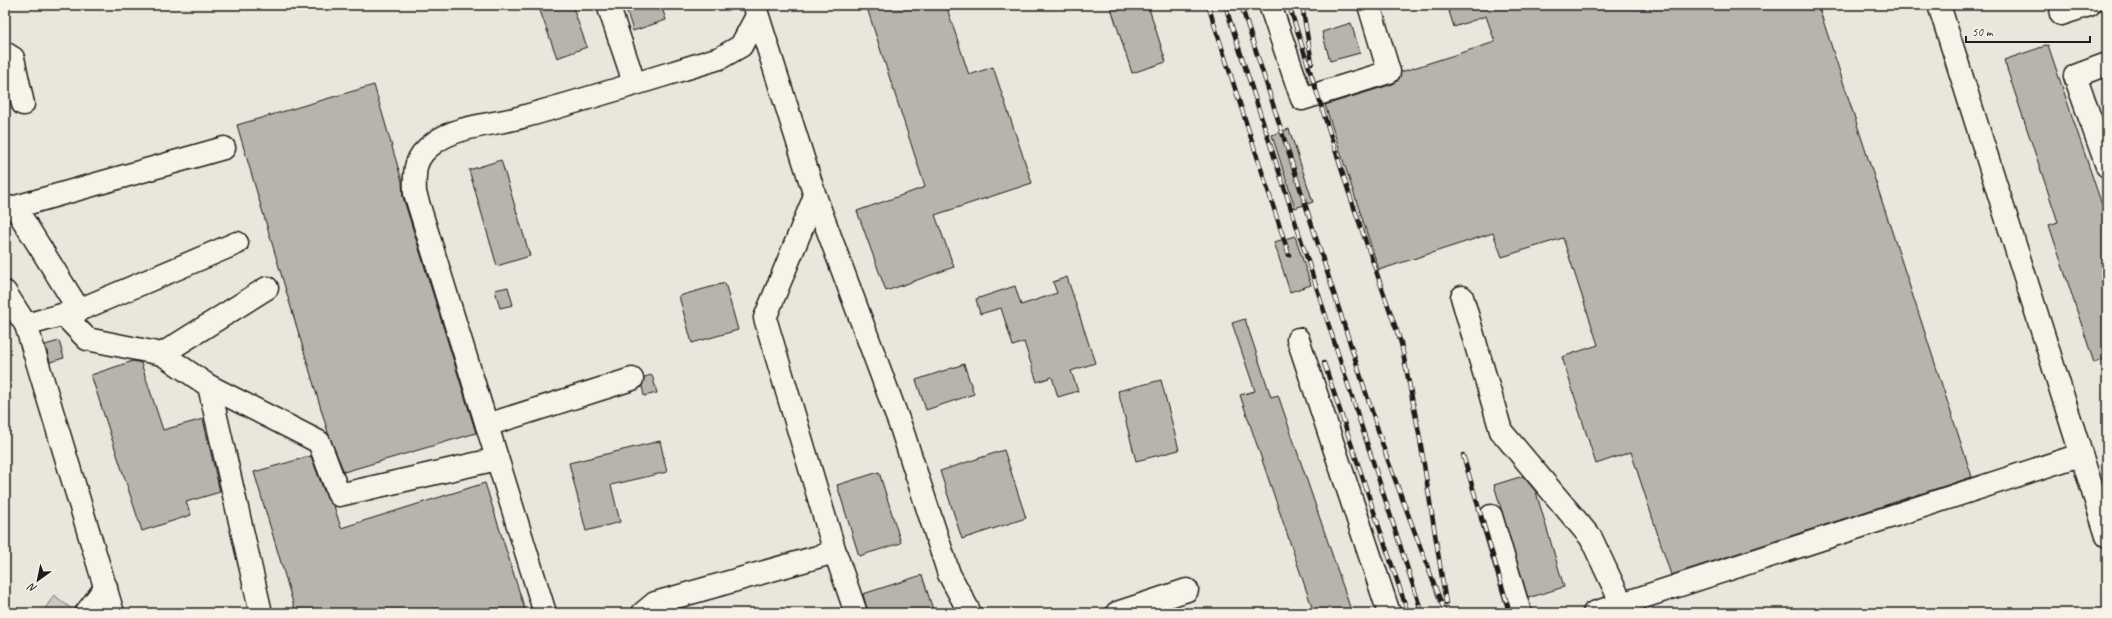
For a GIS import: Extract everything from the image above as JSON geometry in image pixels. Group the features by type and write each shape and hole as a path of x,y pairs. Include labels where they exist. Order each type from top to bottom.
{"lane":[{"path":"608,5 630,70 633,84"},
{"path":"1270,5 1302,99 1389,72 1369,5"},
{"path":"1939,5 2080,455 2107,536"},
{"path":"2061,14 2089,5"},
{"path":"545,613 415,193 414,171 422,154 435,142 458,131 521,117 720,58 741,46 756,11"},
{"path":"756,11 815,196 902,430 949,574 970,613"},
{"path":"5,53 13,58 23,104"},
{"path":"2107,64 2075,76 2107,166"},
{"path":"224,148 15,207 71,313 87,339 162,354 209,386 319,442 339,495 497,459"},
{"path":"815,196 765,318 835,552 856,613"},
{"path":"26,325 71,313 237,243"},
{"path":"162,354 267,288"},
{"path":"5,292 26,325 114,613"},
{"path":"1462,297 1501,431 1591,538 1625,608"},
{"path":"1298,339 1389,613"},
{"path":"487,425 632,379"},
{"path":"209,386 261,613"},
{"path":"1594,613 1625,608 2080,455"},
{"path":"1491,516 1520,613"},
{"path":"643,613 655,603 835,552"},
{"path":"86,613 106,587"},
{"path":"1117,613 1187,590"}],"shaded area":[{"path":"54,595 73,610 73,613 45,613 45,609"}],"building":[{"path":"538,5 572,5 587,47 557,58"},
{"path":"625,5 661,5 666,20 633,31"},
{"path":"887,5 946,5 969,75 993,67 1032,183 935,215 954,267 886,291 857,211 925,187 868,11"},
{"path":"1110,5 1148,5 1166,62 1132,73"},
{"path":"1447,5 1818,5 1972,477 1671,575 1631,452 1596,464 1562,357 1598,345 1563,238 1502,257 1493,233 1379,270 1325,105 1393,84 1398,80 1401,72 1495,42 1486,16 1454,27"},
{"path":"1351,23 1360,53 1330,61 1322,32"},
{"path":"2048,45 2103,208 2107,206 2107,358 2094,363 2049,225 2058,222 2004,60"},
{"path":"374,85 402,181 403,197 476,433 344,472 329,436 237,125"},
{"path":"1289,129 1313,202 1295,208 1272,135"},
{"path":"501,160 530,256 497,266 469,170"},
{"path":"1295,236 1311,285 1290,292 1274,242"},
{"path":"1067,277 1095,363 1071,371 1078,391 1058,397 1052,377 1037,382 1024,342 1013,346 1001,308 980,314 976,299 1015,286 1021,305 1057,293 1053,282"},
{"path":"725,283 738,330 692,343 679,296"},
{"path":"508,287 513,305 500,308 495,290"},
{"path":"1245,319 1271,397 1278,395 1352,613 1314,613 1240,395 1255,391 1232,323"},
{"path":"59,341 64,358 50,362 45,345"},
{"path":"133,361 141,363 163,430 203,419 220,492 186,502 191,515 142,531 91,375"},
{"path":"964,364 974,394 926,410 916,380"},
{"path":"652,375 657,393 644,396 642,386 644,377"},
{"path":"1161,380 1179,450 1136,461 1118,391"},
{"path":"660,441 667,472 611,485 620,522 586,531 569,463"},
{"path":"1004,450 1026,518 962,539 940,471"},
{"path":"311,456 327,499 334,506 341,528 485,483 526,613 296,613 254,472"},
{"path":"879,472 901,543 859,556 837,485"},
{"path":"1523,476 1536,492 1564,587 1528,598 1494,485"},
{"path":"922,575 934,613 868,613 863,594"}],"railway":[{"path":"1208,5 1289,255"},
{"path":"1225,5 1422,613"},
{"path":"1241,5 1387,458 1445,613"},
{"path":"1289,5 1349,193 1401,343 1419,433 1446,603"},
{"path":"1302,5 1312,63"},
{"path":"1324,363 1408,613"},
{"path":"1463,455 1510,613"}]}
